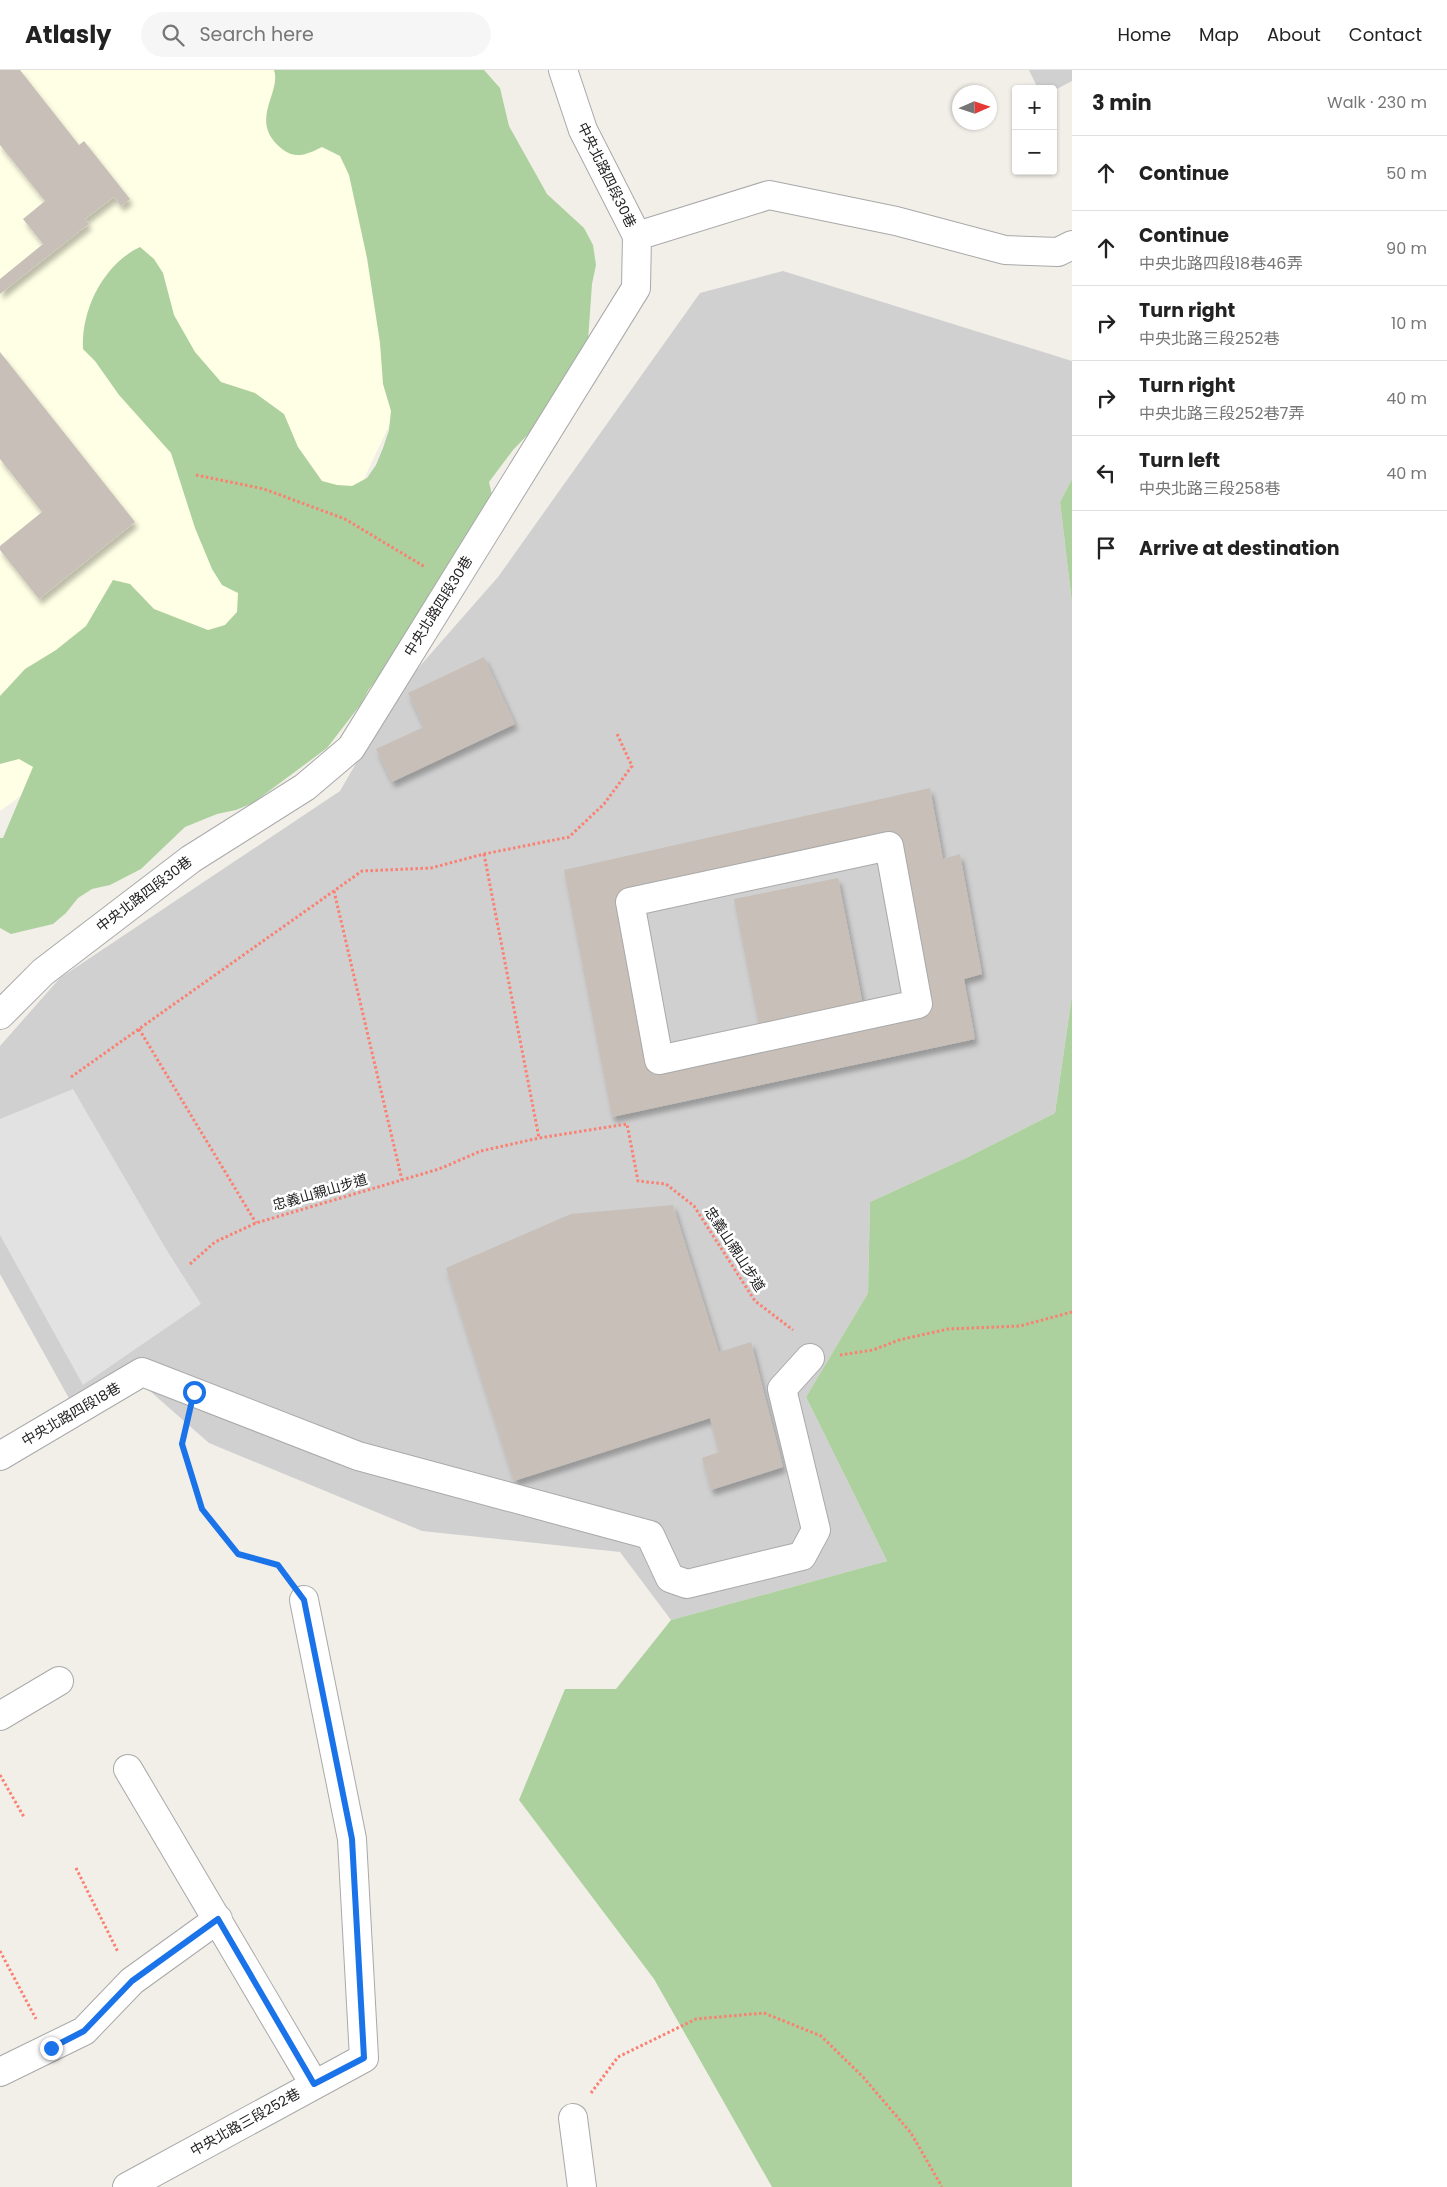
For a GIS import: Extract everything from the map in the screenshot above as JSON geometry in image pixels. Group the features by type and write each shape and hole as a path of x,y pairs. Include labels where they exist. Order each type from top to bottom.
{"street":[{"name":"中央北路四段30巷","path":"0,1015 43,972 136,900 191,859 305,787 351,748 452,582 636,288 637,236 583,130 563,70"},
{"path":"637,236 769,196 896,221 1005,250 1058,252 1072,245"},
{"path":"889,846 918,1004 659,1060 630,902 889,846"},
{"path":"194,1392 358,1456 650,1535 670,1578 687,1584 802,1556 816,1530 782,1390 810,1358"},
{"name":"中央北路四段18巷","path":"0,1456 142,1372 194,1392"},
{"name":"中央北路三段252巷","path":"127,2187 364,2058 352,1839 304,1600"},
{"path":"0,1716 60,1681"},
{"path":"128,1769 314,2084"},
{"path":"0,2072 84,2031 132,1981 218,1919"},
{"path":"573,2118 582,2187"}],"path":[{"path":"196,475 264,489 345,519 452,582"},
{"path":"71,1077 362,871 432,868 484,854 570,838 604,804 632,766 617,734"},
{"path":"484,854 539,1138"},
{"path":"334,890 402,1180"},
{"path":"139,1029 256,1223"},
{"name":"忠義山親山步道","path":"190,1264 215,1242 256,1223 440,1169 481,1151 539,1138 628,1124 638,1181 666,1184 694,1206 755,1301 801,1336 810,1358"},
{"path":"810,1358 872,1350 899,1340 948,1329 1020,1326 1072,1312"},
{"path":"194,1392 182,1444 202,1509 238,1554 278,1565 304,1600"},
{"path":"0,1775 24,1818"},
{"path":"76,1868 132,1981"},
{"path":"0,1951 51,2048"},
{"path":"573,2118 618,2057 696,2019 764,2013 821,2036 863,2077 911,2133 942,2187"}],"shaded area":[{"path":"0,70 397,70 436,326 345,519 101,737 0,811"},
{"path":"1029,70 1072,70 1072,81 1057,89 1057,85 1036,85"},
{"path":"783,271 1072,361 1072,479 1060,502 1072,603 1072,995 1055,1113 966,1158 870,1202 868,1293 806,1397 887,1561 671,1620 620,1552 422,1531 209,1443 134,1377 71,1402 0,1274 0,1046 60,978 340,791 398,691 498,577 700,293"},
{"path":"73,1089 166,1249 201,1304 83,1385 0,1235 0,1119"}],"green space":[{"path":"274,70 484,70 500,88 509,126 547,194 584,228 593,245 596,265 592,284 588,341 539,423 513,450 489,482 493,499 392,662 369,689 361,704 327,748 253,803 236,810 217,814 185,827 141,869 110,885 92,889 78,898 66,913 53,924 11,934 0,928 0,838 3,838 33,767 19,759 0,764 0,696 25,669 56,650 86,626 113,580 130,584 154,609 208,630 225,625 237,612 238,593 222,585 212,569 195,528 171,453 119,395 95,361 83,349 86,319 97,289 106,276 116,264 140,247 154,259 163,273 174,315 195,352 221,382 255,393 284,414 298,447 322,481 352,486 367,478 376,465 389,430 391,411 383,384 380,343 367,258 349,175 340,156 322,147 307,154 297,155 282,149 272,139 267,128 266,118 274,88"},
{"path":"1072,479 1072,603 1060,502"},
{"path":"1072,995 1072,2187 772,2187 654,1979 519,1800 565,1689 616,1689 671,1620 887,1561 806,1397 868,1293 870,1202 966,1158 1055,1113"}],"building":[{"path":"0,70 20,70 79,145 84,141 130,199 121,206 114,197 85,219 89,224 0,294 0,279 43,244 23,219 45,201 0,145"},
{"path":"0,352 135,522 39,599 0,550 0,546 42,512 0,459"},
{"path":"484,657 515,724 392,782 376,749 424,727 408,693"},
{"path":"930,788 943,859 960,854 982,974 964,979 975,1039 612,1117 564,870","holes":["889,846 918,1004 659,1060 630,902"]},
{"path":"838,878 863,1005 759,1025 734,899"},
{"path":"673,1205 719,1352 751,1342 783,1467 711,1490 702,1458 719,1452 710,1418 514,1481 446,1268 571,1214"}],"route":[{"path":"51,2048 84,2031 132,1981 218,1919 314,2084 364,2058 352,1839 304,1600 278,1565 238,1554 202,1509 182,1444 194,1392"}]}
